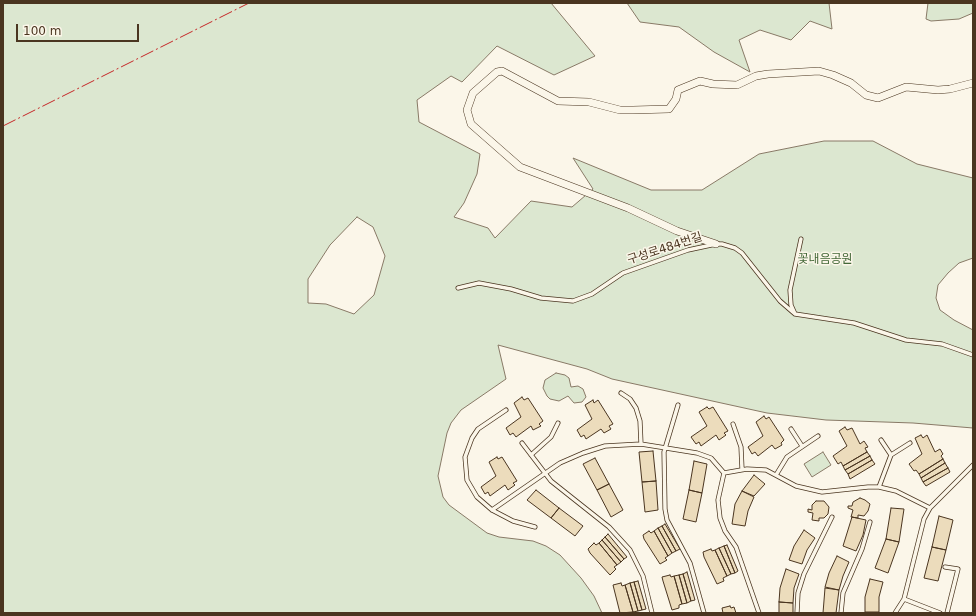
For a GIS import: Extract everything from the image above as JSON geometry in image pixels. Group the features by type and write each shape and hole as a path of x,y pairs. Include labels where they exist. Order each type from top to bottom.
{"street":[{"path":"716,244 676,231 628,208 520,167 471,124 467,110 473,93 498,72 502,71 558,101 589,102 620,110 648,111 669,109 676,99 678,90 700,81 713,84 737,85 756,76 819,71 839,77 851,83 866,95 878,98 906,87 938,90 950,89 973,83"}],"lane":[{"path":"801,239 790,290 791,305 795,314 854,323 906,340 942,344 973,355"},
{"name":"구성로484번길","path":"458,288 479,284 512,288 542,298 573,302 592,294 623,273 688,250 716,244 729,245 742,253 780,301 795,314"},
{"path":"621,393 630,399 636,408 640,420 641,444"},
{"path":"678,405 663,457 666,515 690,564 704,613"},
{"path":"506,410 475,432 465,457 466,475 469,486 480,501 492,510 513,521 535,527"},
{"path":"531,455 552,438 558,423"},
{"path":"733,424 741,447 742,469"},
{"path":"791,429 802,446"},
{"path":"776,474 787,457 818,436"},
{"path":"881,440 891,455"},
{"path":"522,443 544,474 609,527 630,550 643,576 652,613"},
{"path":"879,487 891,455 910,443"},
{"path":"492,510 567,460 593,450 615,445 641,444 665,447 707,456 715,461 724,473 718,500 720,518 725,531 736,547 759,613"},
{"path":"895,613 904,600 922,526 930,508 973,465"},
{"path":"724,473 742,469 760,469 776,474 796,486 822,492 862,487 879,487 896,491 930,508"},
{"path":"797,613 798,593 804,574 832,517"},
{"path":"841,613 843,593 862,549 870,522"},
{"path":"945,566 958,569 947,613"},
{"path":"904,600 940,613"}],"green space":[{"name":"꽃내음공원","path":"3,3 551,3 595,56 554,75 497,46 462,82 451,76 417,100 419,122 480,154 477,174 464,203 454,217 488,228 495,238 531,201 572,207 593,189 573,158 651,190 702,190 759,154 824,141 873,141 917,164 973,178 973,258 959,263 948,273 938,285 936,298 940,310 954,320 973,330 973,428 913,423 826,420 767,413 612,379 587,369 498,345 506,379 461,410 451,423 447,433 438,476 443,497 449,505 487,533 499,537 533,541 546,546 560,555 581,578 594,596 602,613 3,613","holes":["357,217 373,227 385,256 374,295 354,314 326,304 308,303 308,279 330,245"]},
{"path":"627,3 829,3 832,29 810,21 791,40 760,30 739,40 750,72 714,52 679,27 640,22"},
{"path":"928,3 973,3 973,13 959,19 931,21 926,19"},
{"path":"556,373 565,375 569,378 571,387 578,386 583,389 586,397 582,402 574,403 568,396 559,401 550,399 547,396 543,388 545,380"},
{"path":"823,452 831,465 812,477 804,464"}],"building":[{"path":"522,397 524,400 528,398 543,421 539,424 541,426 533,430 531,426 516,437 513,433 510,435 506,428 521,417 514,403"},
{"path":"593,400 594,403 598,400 613,424 609,426 611,429 604,433 601,429 586,439 584,435 581,437 577,430 592,419 585,405"},
{"path":"707,407 709,409 713,407 728,431 724,433 726,435 719,440 716,435 701,446 699,442 696,444 691,437 707,426 699,412"},
{"path":"764,416 766,419 769,417 784,440 781,443 782,445 775,449 772,445 758,456 755,452 752,454 748,447 763,436 756,422"},
{"path":"845,427 847,430 852,428 860,444 864,441 868,447 865,448 867,452 843,466 841,462 838,464 833,456 847,446 839,431"},
{"path":"921,435 923,438 927,435 935,452 940,449 943,454 941,456 943,459 919,474 916,470 914,471 909,464 922,454 915,438"},
{"path":"653,451 656,481 642,482 639,452"},
{"path":"867,452 870,456 845,470 843,466"},
{"path":"870,456 872,460 848,474 845,470"},
{"path":"497,457 498,459 502,457 517,481 513,483 515,485 508,490 505,485 490,496 488,492 485,494 481,487 496,476 489,462"},
{"path":"595,458 609,484 597,490 583,464"},
{"path":"943,459 945,463 921,478 919,474"},
{"path":"872,460 875,464 850,479 848,474"},
{"path":"694,461 707,464 702,493 689,490"},
{"path":"945,463 948,468 923,482 921,478"},
{"path":"948,468 950,472 926,486 923,482"},
{"path":"754,475 765,484 754,496 742,491"},
{"path":"656,481 658,510 645,512 642,482"},
{"path":"609,484 623,510 611,517 597,490"},
{"path":"536,490 559,508 551,518 527,500"},
{"path":"689,490 702,493 696,522 683,519"},
{"path":"742,491 754,497 748,511 745,526 732,524 735,504"},
{"path":"860,498 870,504 868,511 864,516 858,515 858,518 851,517 853,510 848,508 848,506 852,506 853,502"},
{"path":"816,501 824,501 829,507 828,514 824,518 819,518 819,521 812,520 813,513 808,512 808,509 812,510 812,505"},
{"path":"559,508 583,526 575,536 551,518"},
{"path":"891,508 904,509 899,542 886,539"},
{"path":"939,516 953,520 946,550 932,547"},
{"path":"852,517 866,520 863,535 856,551 843,546"},
{"path":"665,524 680,549 676,551 662,526"},
{"path":"662,526 676,551 672,553 658,528"},
{"path":"658,528 672,553 668,556 654,531"},
{"path":"804,530 815,538 807,550 802,564 789,560 794,546"},
{"path":"649,531 651,533 654,531 668,556 665,558 667,560 660,564 644,539 643,535"},
{"path":"608,534 627,557 624,559 605,537"},
{"path":"605,537 624,559 621,562 602,540"},
{"path":"886,539 899,542 888,573 875,568"},
{"path":"602,540 621,562 617,565 599,543"},
{"path":"594,543 596,545 599,543 617,565 614,567 616,569 610,575 588,549"},
{"path":"727,545 738,571 735,573 724,546"},
{"path":"724,546 735,573 731,574 719,548"},
{"path":"932,547 946,550 938,581 924,578"},
{"path":"719,548 731,574 727,576 715,550"},
{"path":"711,549 712,551 715,550 727,576 723,578 724,581 717,584 703,552"},
{"path":"837,556 849,562 839,590 825,587 829,573"},
{"path":"786,569 799,574 794,588 793,603 779,602 780,588"},
{"path":"687,572 695,600 691,601 683,574"},
{"path":"683,574 691,601 687,603 679,575"},
{"path":"670,575 671,577 674,576 682,604 679,605 679,608 672,610 662,577"},
{"path":"679,575 687,603 682,604 674,576"},
{"path":"870,579 883,582 879,597 879,612 865,612 865,597"},
{"path":"638,581 646,609 642,610 634,582"},
{"path":"634,582 642,610 638,611 630,583"},
{"path":"621,583 622,586 625,585 633,612 620,613 613,585"},
{"path":"630,583 638,611 633,612 625,585"},
{"path":"825,588 839,590 836,613 823,613"},
{"path":"779,602 793,603 793,613 779,613"},
{"path":"730,606 731,608 734,607 736,613 723,613 722,608"}],"power":[{"path":"3,126 249,3"}]}
